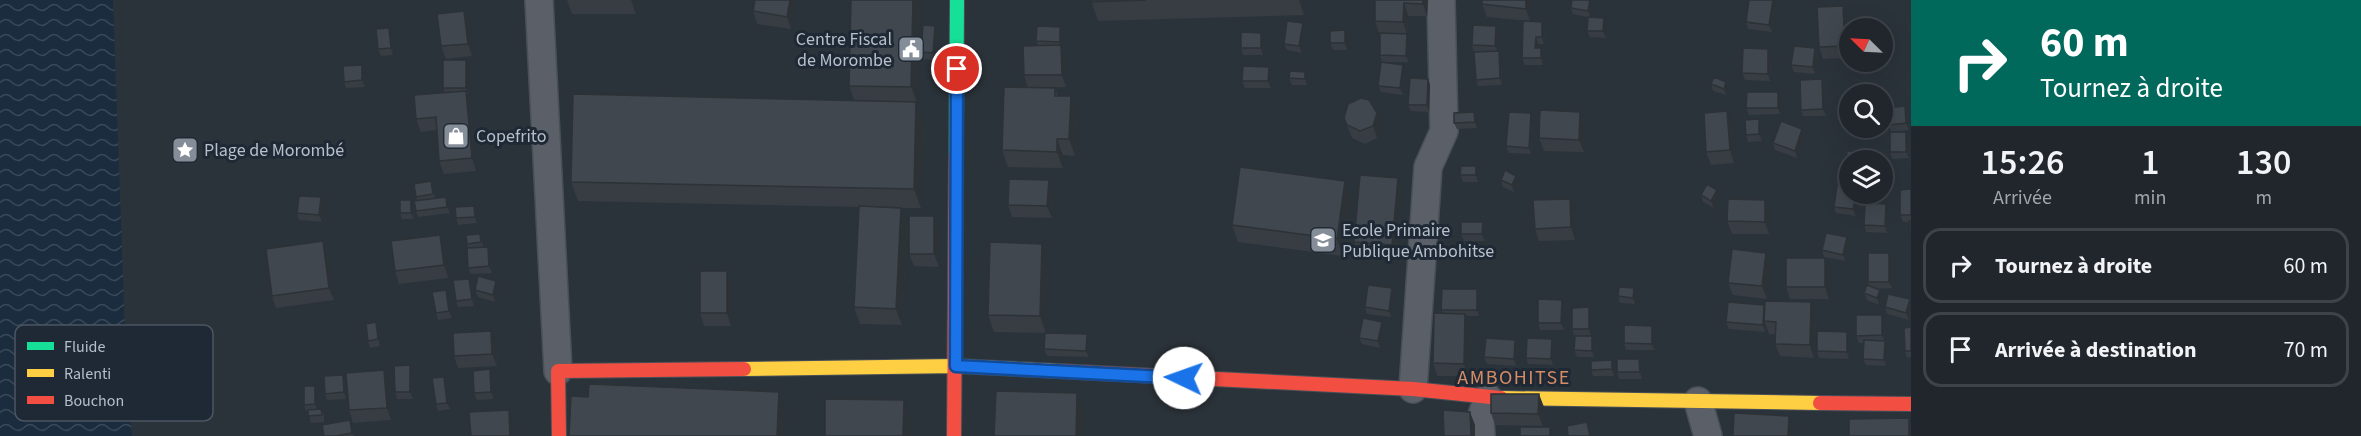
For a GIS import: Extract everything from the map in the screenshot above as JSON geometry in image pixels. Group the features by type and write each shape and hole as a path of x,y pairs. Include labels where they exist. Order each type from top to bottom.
{"street":[{"path":"539,0 558,372 559,436"},
{"path":"954,436 957,0"},
{"path":"1413,389 1428,167 1444,130 1441,0"},
{"path":"558,372 956,366 1413,389 1488,398 1911,404"},
{"path":"1481,436 1480,421 1488,398"},
{"path":"1698,401 1708,436"}],"water":[{"path":"0,0 113,0 125,325 15,325 15,421 131,421 132,436 0,436"}],"building":[{"path":"755,0 790,0 787,17 753,11"},
{"path":"851,0 913,0 911,87 849,86"},
{"path":"1091,0 1146,0 1091,2"},
{"path":"1375,0 1423,0 1423,4 1404,3 1403,22 1375,21"},
{"path":"1482,0 1526,0 1526,9 1482,4"},
{"path":"1572,0 1590,0 1588,11 1571,8"},
{"path":"1749,0 1773,0 1769,25 1746,22"},
{"path":"1843,6 1844,18 1839,18 1839,46 1819,47 1817,7"},
{"path":"464,11 468,44 441,46 437,14"},
{"path":"1588,17 1604,18 1603,31 1587,31"},
{"path":"1287,21 1303,23 1299,46 1284,44"},
{"path":"1523,21 1542,22 1542,37 1536,37 1535,48 1541,48 1541,58 1522,58"},
{"path":"923,25 935,26 933,53 921,52"},
{"path":"1473,25 1496,26 1495,46 1472,45"},
{"path":"1037,26 1060,27 1060,42 1036,41"},
{"path":"389,28 391,48 378,49 376,29"},
{"path":"1345,30 1345,43 1330,43 1330,31"},
{"path":"1241,32 1261,33 1261,48 1241,48"},
{"path":"1380,33 1407,34 1406,56 1380,55"},
{"path":"1061,45 1062,75 1024,75 1023,46"},
{"path":"1794,46 1815,48 1813,67 1791,65"},
{"path":"1743,48 1768,49 1768,74 1742,73"},
{"path":"1499,51 1500,78 1476,80 1474,52"},
{"path":"443,60 466,60 466,88 443,88"},
{"path":"1381,62 1403,65 1400,88 1378,86"},
{"path":"362,65 362,80 344,82 343,66"},
{"path":"1243,66 1269,67 1268,81 1242,81"},
{"path":"1290,71 1305,72 1305,79 1289,78"},
{"path":"1714,77 1726,82 1724,89 1711,84"},
{"path":"1410,78 1428,79 1427,105 1408,105"},
{"path":"1822,79 1823,109 1801,110 1800,80"},
{"path":"1004,87 1055,88 1055,96 1071,96 1069,139 1057,139 1057,152 1002,150"},
{"path":"466,91 472,158 439,161 436,117 416,119 414,95"},
{"path":"1747,92 1778,92 1778,108 1746,108"},
{"path":"573,94 916,102 914,189 571,182"},
{"path":"1361,98 1369,100 1377,113 1373,126 1360,131 1347,125 1344,118 1348,104"},
{"path":"1905,106 1906,123 1893,125 1893,107"},
{"path":"1540,110 1580,112 1579,140 1539,138"},
{"path":"1727,111 1730,150 1706,152 1704,113"},
{"path":"1474,112 1475,122 1454,123 1454,113"},
{"path":"1509,112 1531,113 1529,148 1506,146"},
{"path":"1759,119 1759,134 1746,135 1745,120"},
{"path":"1781,121 1802,129 1795,151 1773,143"},
{"path":"1893,132 1906,132 1906,152 1890,150 1890,138 1893,138"},
{"path":"1461,166 1476,166 1476,175 1460,175"},
{"path":"1240,167 1345,181 1337,239 1232,225"},
{"path":"1505,170 1516,176 1512,185 1501,180"},
{"path":"1360,175 1398,178 1392,245 1354,242"},
{"path":"1009,179 1049,180 1047,206 1008,205"},
{"path":"431,181 433,194 416,197 414,184"},
{"path":"1707,184 1717,190 1711,201 1701,195"},
{"path":"1837,185 1839,185 1839,204 1854,204 1853,209 1834,207"},
{"path":"1911,189 1911,215 1900,215 1900,190"},
{"path":"299,196 321,197 319,215 297,213"},
{"path":"446,197 447,207 416,211 414,201"},
{"path":"1570,199 1571,227 1535,229 1533,200"},
{"path":"1728,199 1765,200 1765,222 1727,221"},
{"path":"400,200 411,200 411,213 400,213"},
{"path":"1865,204 1886,204 1885,226 1864,225"},
{"path":"474,206 475,217 456,218 455,207"},
{"path":"859,206 901,208 896,309 854,307"},
{"path":"909,216 934,216 934,254 909,254"},
{"path":"1909,221 1911,221 1911,251"},
{"path":"1461,222 1483,222 1482,234 1461,234"},
{"path":"1826,233 1847,237 1843,255 1822,250"},
{"path":"480,234 481,242 467,244 466,235"},
{"path":"440,235 444,265 395,271 391,241"},
{"path":"323,241 329,288 272,296 266,249"},
{"path":"990,242 1042,244 1040,316 988,315"},
{"path":"488,247 489,266 468,268 467,248"},
{"path":"1732,249 1766,253 1762,286 1728,283"},
{"path":"1868,253 1889,253 1889,282 1868,282"},
{"path":"1786,258 1825,258 1825,287 1786,287"},
{"path":"700,271 727,271 727,313 700,313"},
{"path":"478,276 496,281 493,295 475,290"},
{"path":"469,279 472,299 456,301 453,280"},
{"path":"1368,285 1392,288 1389,311 1365,307"},
{"path":"1867,285 1880,290 1877,298 1864,293"},
{"path":"1619,287 1634,288 1633,298 1618,296"},
{"path":"1442,289 1477,289 1477,310 1441,310"},
{"path":"446,290 449,311 436,313 432,292"},
{"path":"1888,294 1910,299 1906,313 1885,307"},
{"path":"1538,299 1562,300 1561,323 1538,323"},
{"path":"1765,301 1811,302 1810,345 1775,344 1776,322 1764,321"},
{"path":"1728,302 1764,305 1763,325 1726,322"},
{"path":"1589,307 1589,329 1572,329 1572,308"},
{"path":"1434,313 1465,314 1464,364 1433,363"},
{"path":"1856,315 1882,315 1882,335 1856,336"},
{"path":"1363,318 1382,322 1378,341 1359,338"},
{"path":"376,322 378,339 368,341 366,324"},
{"path":"1624,325 1652,326 1652,344 1624,343"},
{"path":"1911,327 1911,351 1905,351 1904,328"},
{"path":"491,331 492,354 454,356 453,333"},
{"path":"1817,331 1847,332 1847,352 1817,351"},
{"path":"1045,333 1087,334 1086,351 1044,349"},
{"path":"1575,336 1592,336 1592,351 1574,350"},
{"path":"1486,338 1515,340 1514,359 1484,357"},
{"path":"1527,338 1552,339 1551,359 1526,358"},
{"path":"1864,340 1885,341 1884,360 1863,359"},
{"path":"1617,359 1639,359 1640,372 1617,372"},
{"path":"1612,360 1612,369 1591,370 1591,361"},
{"path":"410,365 410,392 395,392 394,366"},
{"path":"490,369 491,392 474,393 473,371"},
{"path":"384,370 387,408 349,410 346,373"},
{"path":"343,375 344,392 325,394 324,376"},
{"path":"444,377 447,403 436,404 432,378"},
{"path":"589,384 779,392 777,436 569,436 571,396 588,397"},
{"path":"304,386 315,386 315,404 304,405"},
{"path":"996,391 1077,393 1076,436 994,436"},
{"path":"1491,394 1539,394 1538,414 1491,413"},
{"path":"825,399 904,400 903,436 825,436"},
{"path":"321,409 322,415 308,416 308,410"},
{"path":"509,410 510,436 471,436 469,412"},
{"path":"1443,410 1470,412 1471,436 1444,436"},
{"path":"1734,413 1789,416 1788,436 1733,436"},
{"path":"1909,418 1909,436 1849,436 1849,419"},
{"path":"350,420 352,433 324,436 322,425"},
{"path":"1587,422 1590,436 1568,436 1567,426"},
{"path":"1520,427 1550,427 1550,436 1520,436"}],"traffic: fast":[{"path":"956,156 957,0"}],"traffic: slow":[{"path":"744,369 956,366 1057,371"},
{"path":"1501,398 1820,403"}],"traffic: jam":[{"path":"954,436 956,156"},
{"path":"559,436 558,371 744,369"},
{"path":"1057,371 1413,389 1501,398"},
{"path":"1820,403 1911,404"}],"place":[{"name":"Centre Fiscal de Morombe","path":"911,49"},
{"name":"Copefrito","path":"456,136"},
{"name":"Plage de Morombé","path":"185,150"},
{"name":"Ecole Primaire Publique Ambohitse","path":"1323,240"}],"district":[{"name":"AMBOHITSE","path":"1514,377"}],"route":[{"path":"957,69 956,366 1184,378"}]}
